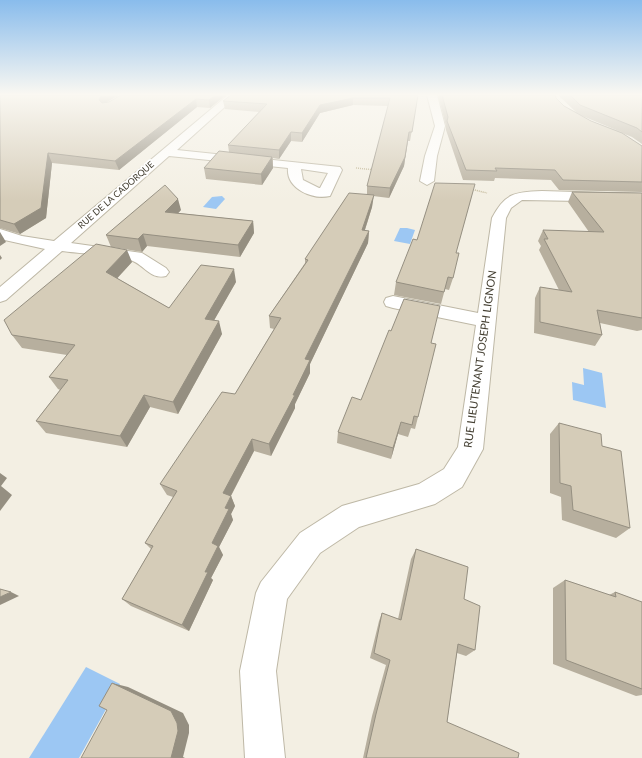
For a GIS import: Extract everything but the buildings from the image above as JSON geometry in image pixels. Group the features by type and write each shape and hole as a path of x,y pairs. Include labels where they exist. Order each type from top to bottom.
{"street":[{"name":"RUE DE LA CADORQUE","path":"0,296 191,130"},
{"path":"427,181 431,156 439,130"},
{"path":"165,152 295,165 336,170 325,193 310,192 297,182 294,170 295,165"},
{"path":"510,202 519,196 542,195 642,198"},
{"name":"RUE LIEUTENANT JOSEPH LIGNON","path":"265,758 258,671 272,593 310,543 352,516 425,495 453,478 470,449 499,218 505,206 510,202"},
{"path":"0,234 20,240 136,256 160,272"},
{"path":"393,302 486,321"}],"path":[{"path":"336,170 339,166 376,170"},
{"path":"427,181 437,188 480,190 510,202"}],"water":[{"path":"222,196 225,199 216,209 203,207 212,197"},
{"path":"400,228 415,230 410,244 394,241"},
{"path":"583,368 602,373 606,408 573,400 572,382 584,385"},
{"path":"86,667 120,684 79,758 29,758"}]}
